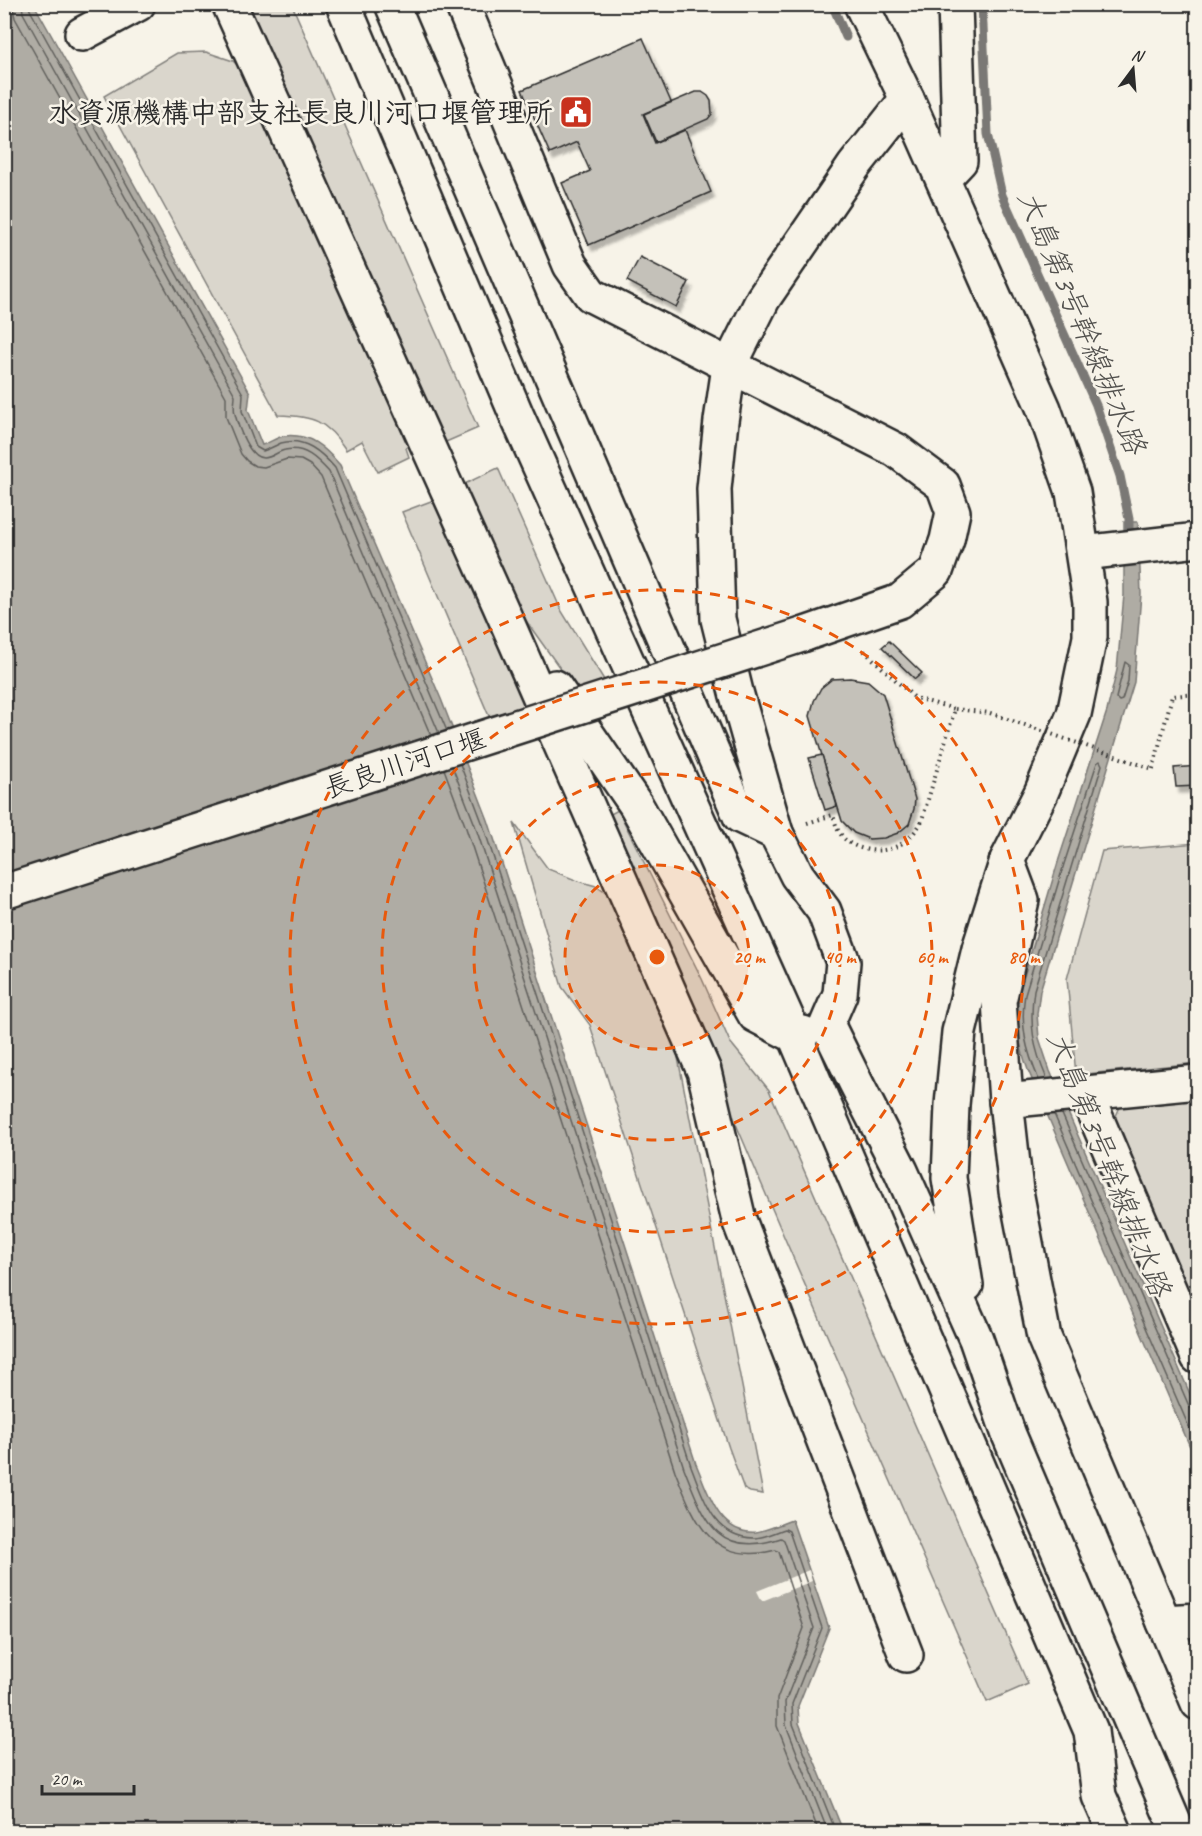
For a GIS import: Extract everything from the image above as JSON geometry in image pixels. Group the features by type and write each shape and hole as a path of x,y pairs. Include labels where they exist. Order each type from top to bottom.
{"street":[{"path":"82,34 138,4"},
{"path":"229,4 499,604 704,1071 739,1220 906,1655"},
{"path":"343,4 517,417 795,1036 1091,1731 1099,1796 1114,1832"},
{"path":"392,4 740,816 776,832"},
{"name":"長良川河口堰","path":"4,892 820,629 900,601 936,571 947,540 953,512 943,485 896,450 591,295 570,265 462,4"},
{"path":"861,4 907,99 1044,409 1095,551 1090,602 1090,637 1074,714 1041,793 1007,860 979,949 959,1032 952,1105 949,1178 961,1261 976,1339"},
{"path":"943,179 960,161 955,4"},
{"path":"499,604 636,805 755,1015 795,1036 827,1024 840,994 843,962 824,911 797,875 776,832 736,692 718,619 714,489 729,367 763,299 854,166 907,99"},
{"path":"1095,551 1197,540"},
{"path":"1007,860 1022,900 999,1000 1019,1100 1016,1191 1044,1337 1197,1703"},
{"path":"827,1024 901,1171 976,1339 1009,1435 1178,1832"},
{"path":"1019,1100 1197,1082"},
{"path":"1078,1095 1197,1357"},
{"path":"1164,1622 1197,1620"},
{"path":"1146,1756 1135,1775 1156,1832"}],"path":[{"path":"820,629 915,698 955,709 990,713 1153,769 1172,696 1197,694"},
{"path":"776,832 833,815 840,834 849,843 862,849 891,849 904,842 914,834 921,823 955,709"}],"shaded area":[{"path":"248,5 292,5 478,428 439,445"},
{"path":"206,52 233,61 255,82 414,438 406,448 409,457 378,472 362,441 346,450 332,432 318,422 301,417 278,415 104,96 177,53"},
{"path":"498,468 561,610 609,688 582,699 514,604 458,487"},
{"path":"439,498 533,705 489,716 402,512"},
{"path":"618,810 702,979 730,1042 769,1090 1028,1684 987,1702 785,1239 605,817"},
{"path":"514,823 548,869 596,886 618,902 673,1032 763,1494 744,1489 590,1025 562,987"},
{"path":"1197,843 1197,1063 1076,1075 1067,979 1102,851"},
{"path":"1197,1099 1197,1330 1111,1127 1120,1107"}],"water":[{"path":"34,4 250,393 248,410 262,445 284,436 309,439 328,452 340,465 441,699 488,820 696,1464 710,1498 723,1519 743,1531 756,1532 792,1520 829,1628 798,1706 799,1723 843,1831 5,1832 4,5"},
{"path":"1124,522 1138,522 1141,594 1134,682 1040,991 1037,1014 1039,1038 1050,1071 1197,1410 1197,1463 1028,1070 1017,1023 1019,993 1107,711 1117,670 1124,595"}],"pier":[{"path":"809,1570 812,1581 762,1601 757,1591"}],"building":[{"path":"643,38 671,102 643,114 655,143 685,130 711,192 589,245 562,183 590,171 577,142 550,154 522,90"},
{"path":"696,92 702,92 711,101 712,114 708,119 656,142 644,114"},
{"path":"640,257 689,282 676,307 627,281"},
{"path":"889,641 922,673 915,679 882,647"},
{"path":"850,678 868,681 883,694 915,799 909,824 898,833 884,838 869,839 854,833 842,821 810,716 821,688 832,679"},
{"path":"822,755 837,806 825,810 809,758"},
{"path":"1198,766 1198,786 1176,787 1174,768"}],"waterway":[{"path":"832,4 846,37"},
{"name":"大島第3号幹線排水路","path":"982,4 988,134 1002,195 1096,405 1120,476 1129,519 1129,533"}],"place":[{"name":"水資源機構中部支社長良川河口堰管理所","path":"576,112"}]}
